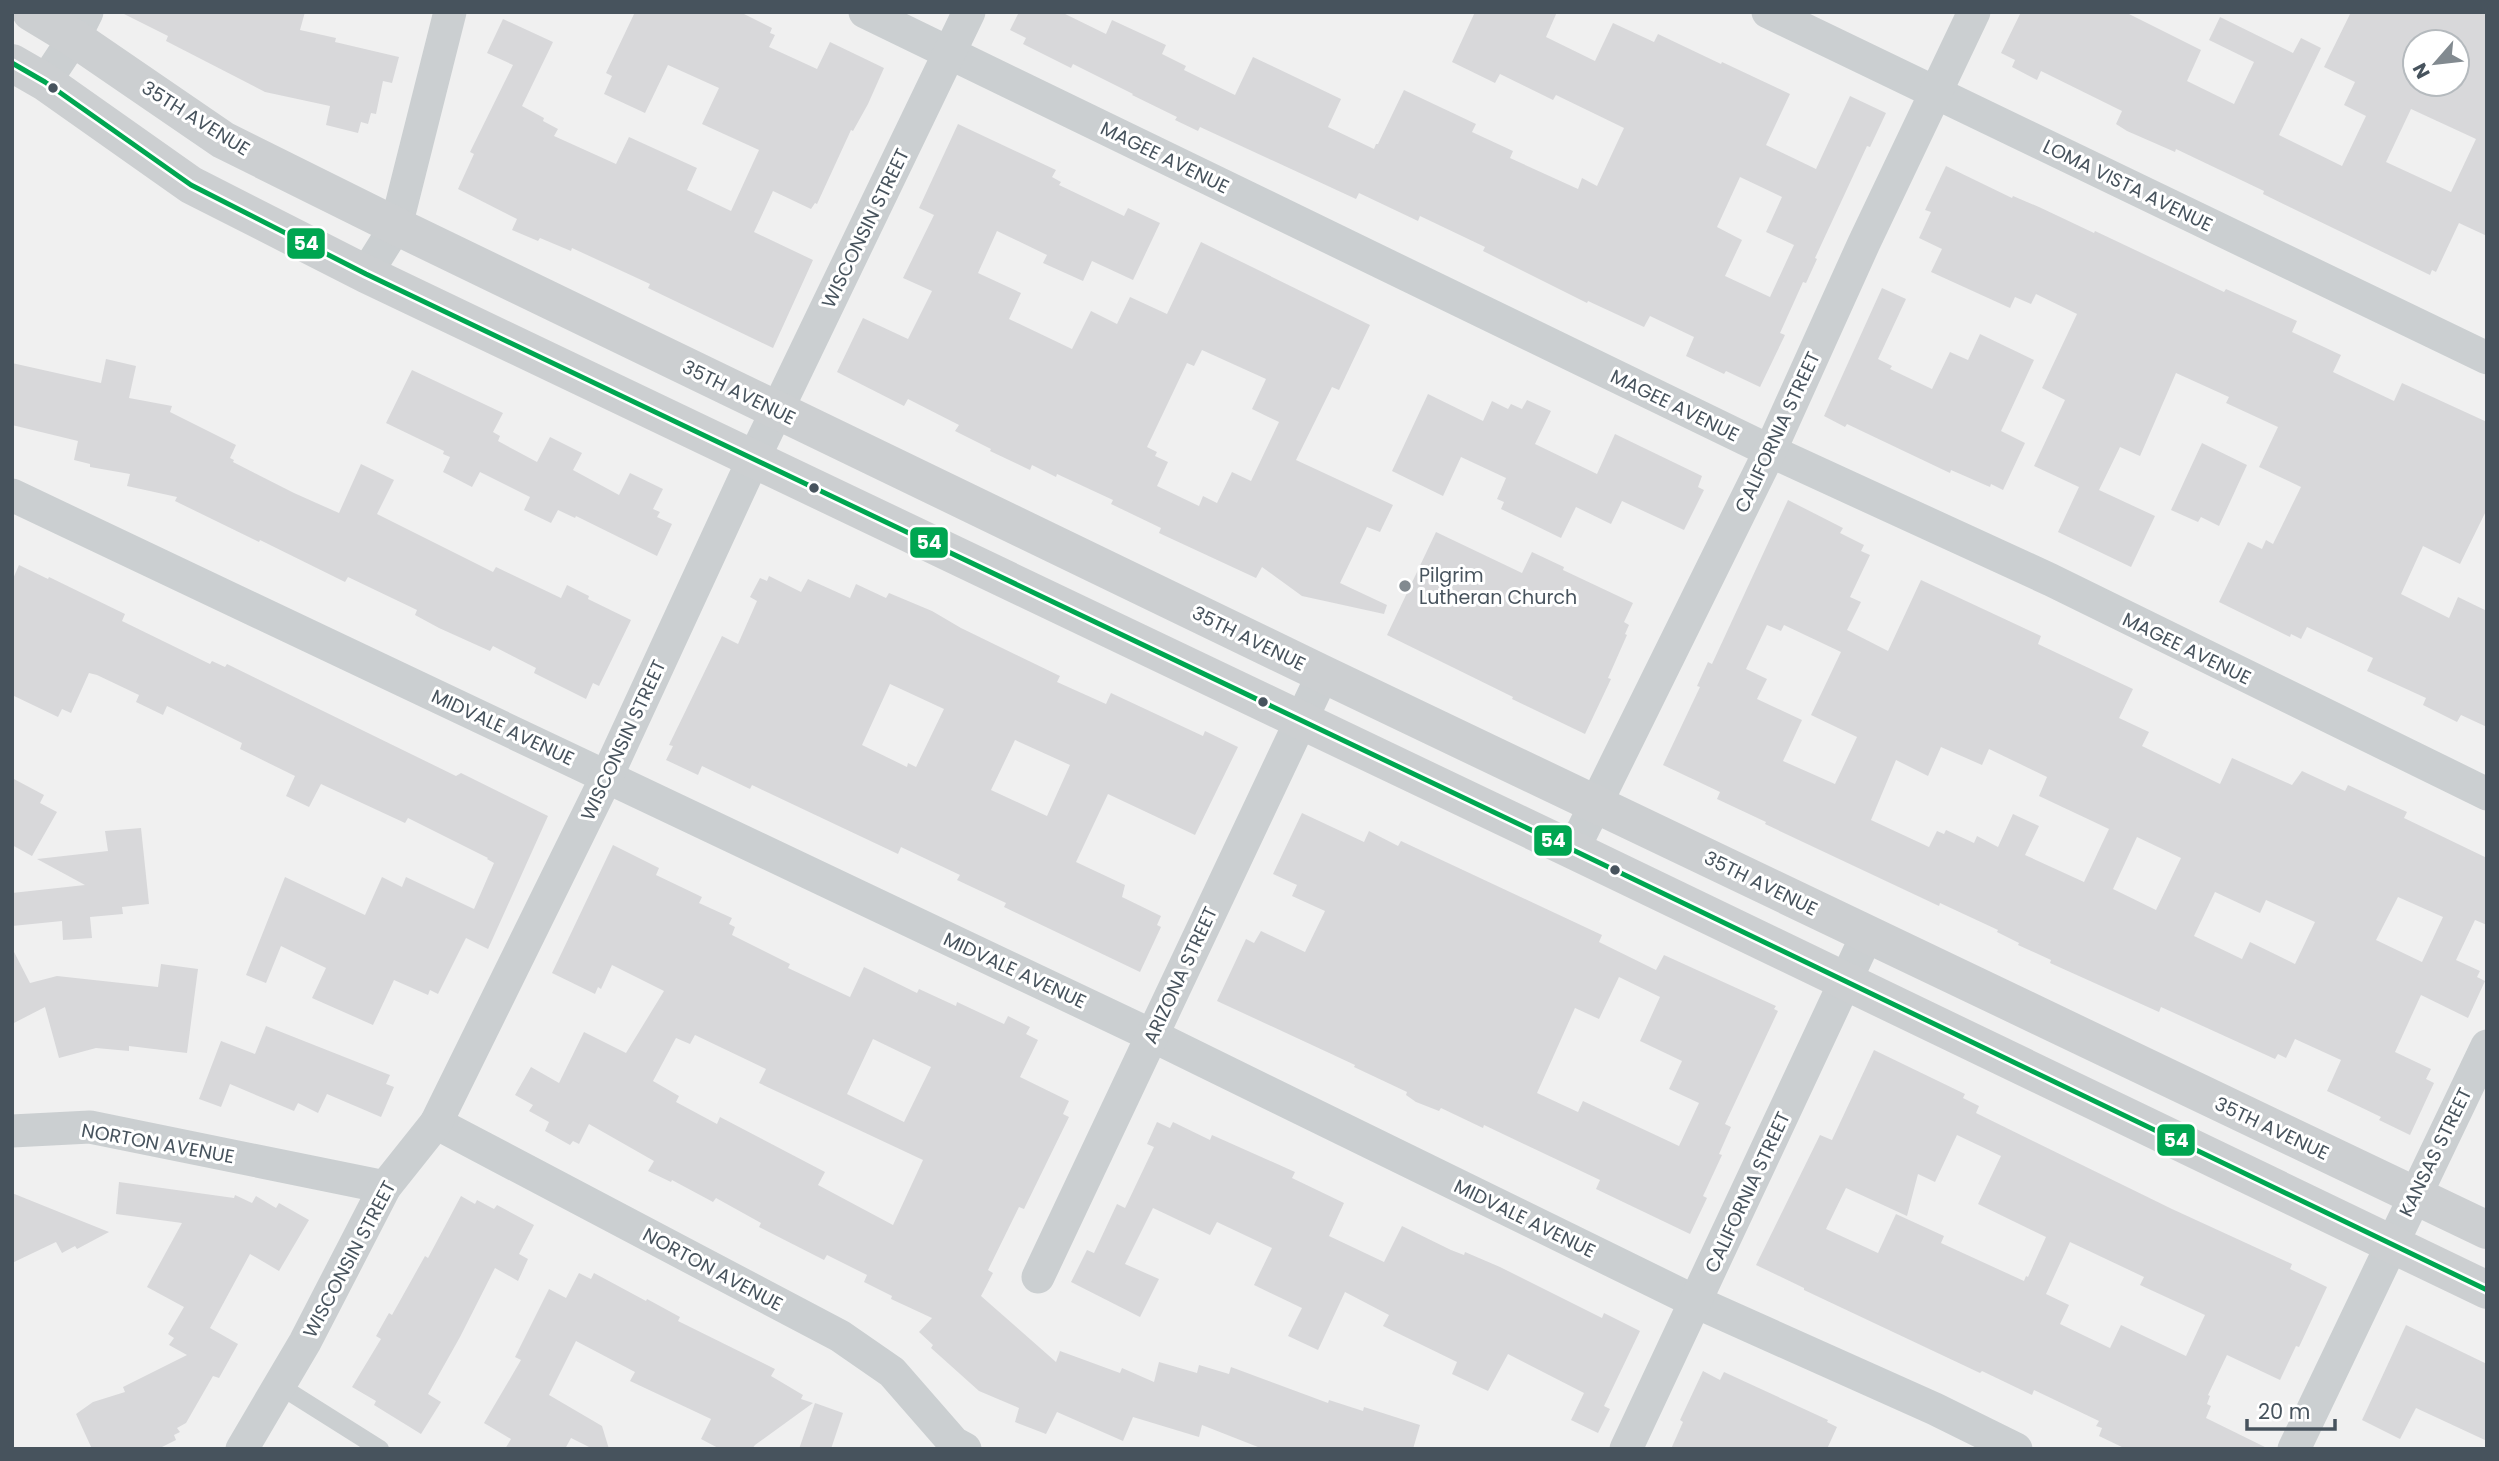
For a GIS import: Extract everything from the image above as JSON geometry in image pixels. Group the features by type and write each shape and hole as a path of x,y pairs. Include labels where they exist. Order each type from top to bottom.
{"main road":[{"name":"35TH AVENUE","path":"31,12 81,25 223,140 396,226 1323,674 2487,1230"},
{"path":"12,63 44,82 191,185 366,274 1573,849 2487,1290"}],"street":[{"path":"366,274 396,226 450,12"},
{"name":"MAGEE AVENUE","path":"865,12 1770,451 2051,580 2487,793"},
{"name":"WISCONSIN STREET","path":"242,1449 305,1342 385,1187 436,1122 607,776 754,458 969,12"},
{"name":"LOMA VISTA AVENUE","path":"1768,12 2487,358"},
{"name":"CALIFORNIA STREET","path":"1573,849 1770,451 1864,243 1975,12"},
{"path":"44,82 81,25"},
{"name":"MIDVALE AVENUE","path":"12,495 1151,1035 1696,1302 1935,1409 2016,1449"},
{"name":"ARIZONA STREET","path":"1038,1277 1323,674"},
{"name":"CALIFORNIA STREET","path":"1626,1449 1867,935"},
{"name":"KANSAS STREET","path":"2294,1449 2487,1046"},
{"name":"NORTON AVENUE","path":"436,1122 840,1336 892,1372 954,1443 965,1449"},
{"name":"NORTON AVENUE","path":"12,1131 90,1127 385,1187"}],"lane":[{"path":"280,1385 380,1449"}],"building":[{"path":"120,12 305,12 300,30 336,38 335,42 399,57 392,83 383,81 376,114 371,113 368,124 361,122 358,133 326,125 330,106 265,92 166,41 168,36"},
{"path":"635,12 740,12 772,28 770,33 775,35 769,47 817,69 830,42 884,68 868,104 853,131 851,130 817,204 811,209 773,191 754,232 813,260 773,348 648,288 650,284 572,248 571,251 512,230 517,219 458,189 474,154 470,152 513,65 487,53 503,19 553,42 522,106 558,129 554,136 616,164 629,137 697,168 687,190 731,211 759,150 702,124 719,88 668,65 645,113 604,94 612,76 606,73"},
{"path":"1019,12 1061,12 1106,34 1112,20 1166,45 1162,54 1186,66 1184,70 1235,95 1253,57 1341,99 1328,127 1374,149 1404,90 1476,124 1472,132 1513,151 1510,158 1578,189 1582,178 1597,186 1624,128 1556,95 1553,100 1500,74 1495,83 1452,62 1475,12 1557,12 1546,37 1595,61 1613,23 1654,42 1658,34 1721,64 1722,62 1790,94 1766,145 1816,169 1850,96 1886,113 1870,147 1867,146 1806,283 1803,282 1780,333 1785,335 1760,387 1686,356 1694,337 1650,316 1644,327 1588,301 1587,303 1483,251 1485,247 1420,216 1418,221 1359,193 1356,199 1200,127 1198,131 1175,120 1177,117 1073,64 1071,68 1023,44 1026,38 1010,30","holes":["1740,177 1782,197 1766,232 1794,245 1770,297 1725,276 1742,240 1717,227"]},
{"path":"2021,12 2125,12 2201,50 2187,81 2234,104 2254,62 2209,40 2220,17 2293,53 2301,38 2321,48 2279,135 2342,166 2366,116 2344,105 2355,82 2324,67 2351,12 2487,12 2487,236 2459,223 2436,272 2432,270 2430,275 2176,149 2175,152 2127,131 2116,124 2122,111 2041,71 2037,80 2012,67 2015,60 2001,53","holes":["2411,109 2476,139 2451,192 2386,162"]},
{"path":"958,124 1056,170 1052,177 1061,182 1059,185 1124,216 1128,208 1160,223 1133,280 1092,261 1083,281 1043,263 1047,255 997,231 978,273 1021,293 1009,319 1072,349 1091,311 1117,324 1130,297 1167,314 1201,242 1370,325 1339,390 1332,387 1296,460 1393,505 1380,532 1367,527 1340,583 1387,605 1384,614 1302,596 1262,567 1256,578 1159,533 1161,528 1111,504 1113,500 1057,474 1056,477 1032,465 1030,470 990,451 991,449 955,431 959,425 908,399 904,406 837,372 863,318 908,339 932,291 903,278 934,215 919,208","holes":["1202,350 1266,379 1252,409 1279,422 1251,481 1232,472 1217,503 1203,496 1199,506 1157,486 1168,462 1155,456 1157,452 1147,447 1187,363 1194,366"]},
{"path":"1946,166 2012,198 2013,196 2039,207 2094,233 2095,231 2224,292 2226,289 2297,321 2292,332 2341,355 2333,372 2394,401 2402,383 2487,422 2487,509 2460,564 2423,546 2401,594 2449,618 2458,597 2487,611 2487,727 2461,715 2457,722 2423,705 2426,698 2367,671 2373,658 2307,627 2301,639 2291,634 2290,637 2219,602 2248,542 2262,549 2266,540 2273,544 2301,487 2259,467 2278,427 2226,403 2229,397 2176,373 2140,456 2120,447 2099,490 2155,516 2131,567 2058,532 2079,487 2034,466 2065,400 2042,388 2077,314 2036,294 2031,304 2015,297 2010,308 1931,272 1942,249 1919,238 1931,212 1925,210"},
{"path":"1882,288 1906,299 1878,359 1892,366 1890,369 1932,389 1950,352 1968,360 1980,334 2034,360 2001,431 2025,443 2003,490 1951,470 1950,473 1847,424 1845,427 1824,416"},
{"path":"106,359 136,366 129,398 172,406 170,412 236,445 230,458 233,462 294,493 339,513 361,464 394,480 377,514 493,572 496,567 561,598 567,585 589,596 588,599 631,620 599,686 593,683 586,699 534,673 536,668 493,646 490,651 439,628 415,615 417,610 348,577 345,582 260,540 259,542 175,501 177,497 127,486 130,474 90,467 90,464 74,460 78,441 12,425 12,363 101,383"},
{"path":"412,370 503,413 493,432 500,436 498,441 537,462 550,437 582,453 573,470 619,495 630,473 663,489 653,509 660,512 657,517 672,524 657,556 576,516 575,518 558,510 551,523 524,510 530,497 480,472 472,487 443,472 450,457 443,454 444,451 386,423"},
{"path":"1428,394 1483,421 1492,401 1508,409 1511,404 1522,409 1527,400 1551,411 1535,444 1597,474 1615,434 1702,476 1698,487 1704,490 1684,530 1622,501 1611,524 1576,507 1561,538 1501,509 1504,502 1497,499 1506,478 1461,457 1443,496 1392,471"},
{"path":"2202,443 2247,465 2219,526 2201,517 2198,522 2171,510"},
{"path":"1788,500 1843,528 1840,533 1864,545 1861,551 1870,555 1850,597 1861,602 1847,630 1888,651 1921,580 2041,636 2038,644 2133,689 2119,718 2149,732 2142,746 2220,784 2232,758 2292,785 2302,771 2345,791 2348,785 2407,812 2404,818 2487,858 2487,925 2475,920 2456,960 2480,971 2477,977 2485,981 2468,1018 2421,995 2395,1052 2431,1069 2426,1079 2434,1083 2410,1135 2379,1120 2381,1117 2327,1091 2341,1060 2295,1039 2286,1058 2278,1054 2275,1059 2161,1007 2159,1012 2050,963 2051,960 2018,945 2019,943 1997,932 1998,930 1940,903 1939,906 1765,824 1766,822 1717,799 1720,792 1663,765 1700,687 1697,686 1708,662 1712,664","holes":["1767,625 1781,631 1784,625 1841,652 1811,715 1857,737 1835,784 1783,761 1802,720 1757,699 1767,679 1746,669","1941,747 1982,765 1989,749 2047,777 2039,796 2109,829 2084,882 2025,855 2039,826 2013,814 1998,847 1977,836 1974,843 1946,830 1944,834 1937,831 1929,847 1871,820 1896,760 1928,776","2137,837 2181,858 2156,910 2113,889","2215,892 2260,913 2266,900 2315,922 2295,964 2250,942 2242,959 2194,936","2398,897 2443,917 2422,962 2376,940"]},
{"path":"1436,532 1522,573 1532,552 1633,603 1624,622 1629,625 1625,634 1627,635 1608,678 1611,679 1585,734 1387,635"},
{"path":"19,565 125,614 122,621 210,664 212,661 225,667 227,664 456,776 461,773 548,816 488,949 466,938 438,994 430,990 428,995 394,980 373,1025 312,998 326,968 281,946 266,983 246,975 285,877 365,915 382,877 402,887 406,877 474,909 494,863 408,818 405,823 321,784 309,807 286,796 295,776 240,749 242,743 167,706 163,715 136,702 139,695 97,675 89,673 71,713 62,709 58,717 12,695 12,581"},
{"path":"769,576 801,592 808,579 850,598 856,584 886,598 889,593 932,611 1060,676 1057,682 1106,704 1111,693 1203,736 1205,731 1238,747 1195,835 1108,794 1076,862 1125,885 1122,897 1161,916 1157,925 1161,927 1140,972 1004,907 1006,903 957,880 960,875 901,847 898,854 752,785 750,789 702,766 698,775 666,760 673,746 669,745 722,636 738,644 757,601 750,597 760,578 767,581","holes":["890,684 944,709 916,767 908,763 907,767 862,745","1015,740 1070,765 1047,816 991,790"]},
{"path":"12,778 44,795 40,803 57,812 32,856 12,845"},
{"path":"1302,813 1364,842 1369,831 1398,846 1401,841 1602,935 1599,942 1656,970 1664,955 1776,1006 1774,1009 1778,1011 1725,1124 1731,1127 1719,1154 1722,1155 1703,1196 1707,1198 1690,1234 1596,1189 1600,1180 1484,1125 1483,1128 1441,1108 1439,1111 1416,1102 1406,1095 1407,1092 1354,1067 1355,1065 1217,1001 1246,939 1254,943 1261,931 1305,952 1325,911 1292,896 1297,885 1273,874","holes":["1619,977 1660,997 1640,1041 1682,1061 1669,1089 1699,1103 1679,1146 1583,1101 1578,1112 1537,1093 1575,1008 1599,1019"]},
{"path":"141,828 149,904 122,907 123,914 90,917 92,938 63,940 62,921 12,926 12,893 85,885 37,859 108,851 105,831"},
{"path":"613,845 659,868 656,875 702,897 699,903 732,918 729,924 735,927 732,935 790,964 788,968 850,997 864,967 917,993 919,989 956,1006 957,1002 1004,1024 1008,1016 1030,1027 1026,1034 1038,1040 1020,1077 1069,1101 1063,1114 1069,1117 1024,1209 1019,1207 988,1270 993,1273 981,1296 1056,1362 1060,1351 1120,1373 1122,1368 1154,1382 1159,1362 1197,1373 1199,1365 1229,1374 1231,1367 1328,1403 1329,1400 1363,1411 1364,1407 1420,1425 1413,1449 1263,1449 1202,1425 1199,1437 1133,1417 1123,1441 1057,1412 1046,1434 1015,1422 1019,1408 979,1391 931,1348 933,1345 919,1332 932,1318 891,1299 892,1296 864,1282 867,1275 827,1255 824,1260 759,1227 761,1223 716,1198 713,1202 672,1180 671,1182 648,1171 654,1161 589,1124 579,1144 573,1141 570,1145 545,1131 549,1122 529,1111 533,1105 515,1095 531,1067 559,1083 584,1032 626,1053 664,991 612,965 601,989 598,987 595,994 552,973","holes":["695,1035 766,1069 759,1083 923,1160 893,1225 818,1185 825,1172 720,1117 717,1124 676,1102 679,1096 653,1081 676,1038 690,1044","873,1039 931,1067 904,1122 847,1094"]},
{"path":"12,948 30,983 57,976 158,987 161,964 198,969 187,1053 129,1046 129,1051 96,1048 59,1058 45,1007 12,1024"},
{"path":"266,1026 390,1075 386,1084 394,1087 381,1117 327,1094 318,1113 298,1103 294,1111 230,1084 221,1107 199,1099 221,1041 255,1054"},
{"path":"1874,1050 1965,1094 1963,1098 1979,1106 1976,1113 2172,1209 2292,1264 2290,1269 2327,1287 2280,1380 2227,1355 2208,1395 2207,1404 2211,1406 2206,1418 2269,1449 2126,1449 2099,1436 2102,1428 2096,1426 2099,1421 2034,1390 2032,1395 1982,1371 1980,1373 1756,1265 1820,1135 1832,1140","holes":["1957,1135 2001,1156 1978,1204 2046,1237 2024,1281 1941,1243 1944,1236 1896,1214 1878,1253 1826,1229 1846,1188 1907,1216 1918,1174 1935,1182","2070,1242 2144,1277 2140,1285 2205,1315 2186,1356 2121,1325 2110,1348 2060,1324 2069,1305 2046,1294"]},
{"path":"1157,1122 1170,1128 1173,1122 1210,1140 1212,1135 1295,1172 1292,1178 1344,1203 1329,1236 1384,1262 1402,1226 1451,1250 1464,1255 1465,1252 1500,1267 1602,1318 1604,1313 1640,1331 1604,1406 1610,1409 1598,1433 1571,1420 1584,1393 1508,1354 1488,1391 1452,1374 1457,1362 1383,1326 1389,1315 1345,1292 1318,1350 1288,1336 1302,1308 1254,1285 1272,1248 1217,1222 1210,1235 1153,1208 1125,1264 1159,1279 1140,1317 1071,1282 1087,1250 1094,1253 1117,1204 1125,1208 1154,1147 1147,1144"},
{"path":"119,1182 234,1198 235,1195 252,1203 256,1196 276,1208 279,1203 309,1220 279,1271 250,1254 210,1328 238,1344 219,1378 213,1376 186,1423 177,1428 180,1432 174,1435 176,1440 158,1449 92,1449 76,1414 93,1402 125,1392 123,1387 187,1355 169,1345 174,1338 168,1334 184,1307 147,1287 182,1223 116,1214"},
{"path":"12,1193 109,1232 77,1249 75,1246 62,1253 56,1242 12,1263"},
{"path":"461,1196 475,1204 477,1200 494,1209 497,1205 534,1225 519,1254 528,1259 518,1281 495,1268 428,1394 441,1402 421,1434 374,1405 376,1401 352,1387 381,1339 376,1336 389,1313 392,1315 425,1256 428,1258"},
{"path":"579,1273 591,1279 594,1273 680,1317 678,1321 775,1369 771,1376 803,1395 801,1399 813,1403 752,1449 720,1449 701,1439 711,1419 630,1381 635,1372 576,1341 549,1395 602,1426 609,1449 593,1449 571,1438 565,1449 505,1449 511,1439 484,1423 521,1360 515,1357 549,1289 566,1298"},
{"path":"2406,1325 2487,1364 2487,1441 2416,1408 2400,1439 2362,1420"},
{"path":"1703,1371 1720,1380 1724,1372 1828,1420 1827,1422 1837,1427 1827,1449 1671,1449 1683,1422 1680,1420"},
{"path":"815,1403 843,1413 831,1449 799,1449"}],"transit line":[{"name":"54","path":"12,63 45,82 191,185 366,274 2487,1290"}],"place":[{"name":"Pilgrim Lutheran Church","path":"1405,586"}]}
